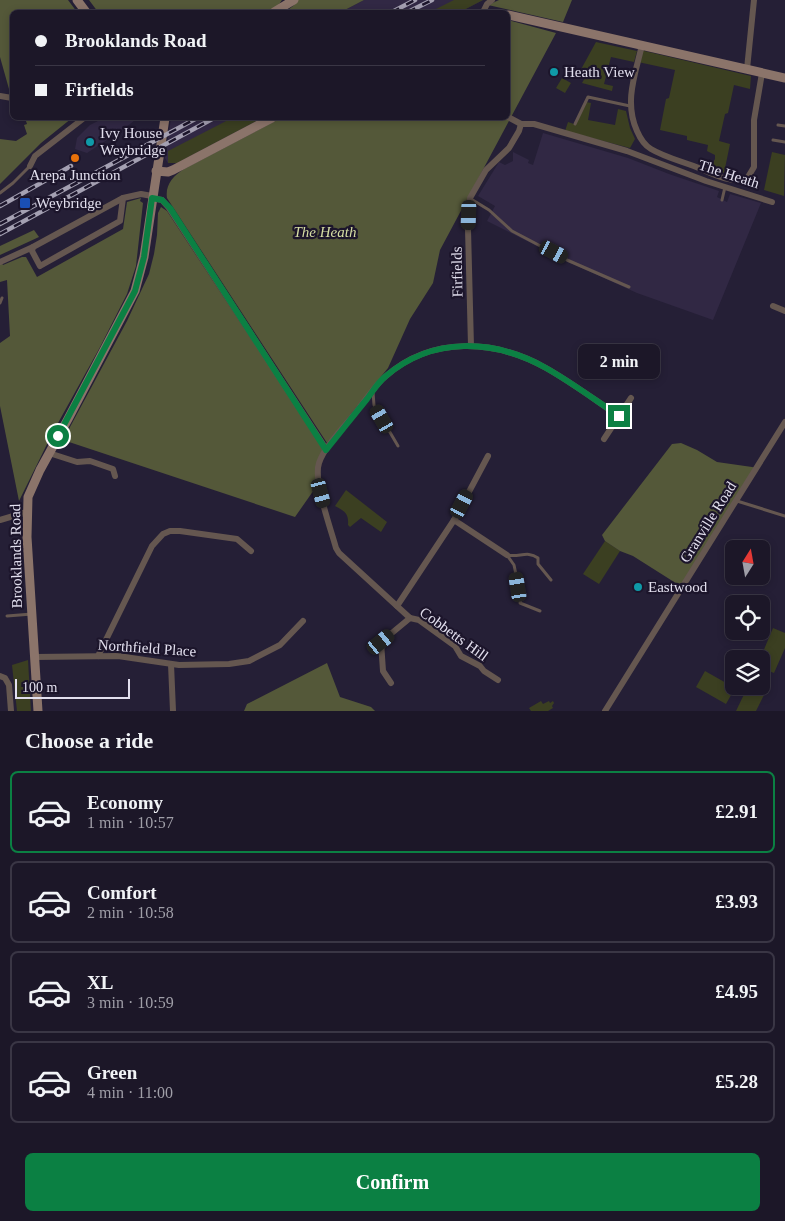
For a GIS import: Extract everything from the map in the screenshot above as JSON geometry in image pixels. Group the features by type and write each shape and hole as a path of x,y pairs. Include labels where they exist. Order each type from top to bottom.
{"main road":[{"path":"277,10 294,0"},
{"path":"510,15 785,78"},
{"path":"161,120 163,128"},
{"name":"Brooklands Road","path":"38,711 27,512 28,497 40,470 135,291 144,257 165,120"},
{"path":"156,171 168,172 173,170 268,120"}],"street":[{"path":"484,10 492,0"},
{"path":"748,69 754,0"},
{"path":"642,45 630,95 630,106 640,138 649,148 705,171 737,181 744,180 754,167 754,120 762,73"},
{"name":"The Heath","path":"510,118 521,124 534,124 627,151 772,202"},
{"path":"30,166 36,156 81,120"},
{"path":"470,198 486,170 508,148 519,131 521,124"},
{"path":"0,262 33,247 123,198 141,194 162,200 170,208 326,450 385,376 405,362 431,350 451,346 471,346 504,351 545,368 619,416"},
{"path":"33,247 32,251 40,266 120,221 123,198"},
{"name":"Firfields","path":"470,198 468,229 471,346"},
{"path":"773,306 785,312"},
{"path":"604,439 631,398"},
{"name":"Granville Road","path":"605,711 785,422"},
{"name":"Cobbetts Hill","path":"326,450 318,464 318,479 336,548 410,618 419,620 455,646 461,656 480,666 498,680"},
{"path":"49,453 77,462 90,460 113,469 115,476"},
{"name":"Cobbetts Hill","path":"397,606 454,520 488,456"},
{"path":"0,520 27,512"},
{"path":"454,520 506,554"},
{"path":"98,656 152,546 162,534 170,531 180,531 237,539 251,551"},
{"path":"391,683 382,671 381,642 410,618"},
{"name":"Northfield Place","path":"35,657 98,656 141,659 171,664 229,664 249,661 280,645 303,621"},
{"path":"171,664 173,711"},
{"path":"0,676 5,678 8,685 10,711"},
{"path":"379,681 386,676"}],"lane":[{"path":"575,124 588,97 630,106"},
{"path":"778,125 785,126"},
{"path":"774,140 785,142"},
{"path":"0,193 30,166"},
{"path":"722,200 725,187"},
{"path":"470,198 489,210 512,231 567,260 629,287"},
{"path":"0,303 2,298"},
{"path":"373,391 374,405 398,446"},
{"path":"736,501 785,516"},
{"path":"506,554 515,556 532,554 538,558 538,564 551,580"},
{"path":"506,554 514,565 521,598 520,603 540,611"},
{"path":"7,616 32,614"}],"shaded area":[{"path":"364,0 483,0 464,10 345,10"},
{"path":"100,120 135,120 87,153 75,149 77,138 90,125"},
{"path":"171,120 258,120 177,163 168,163 165,158"},
{"path":"543,133 628,158 719,191 717,197 727,202 730,194 761,203 713,320 637,293 573,264 487,221 495,206 478,196 499,162 505,165 513,161 513,152 529,160 528,163 533,165"}],"green space":[{"path":"0,0 68,0 76,10 10,10 10,90 0,57"},
{"path":"89,0 282,0 278,6 270,10 96,10"},
{"path":"298,0 364,0 345,10 288,10"},
{"path":"454,0 483,0 464,10 434,10"},
{"path":"499,0 572,0 563,22 488,5"},
{"name":"The Heath","path":"510,21 556,33 510,119"},
{"path":"596,42 637,51 634,62 611,57 604,84 613,86 612,91 582,83 586,76 579,73"},
{"path":"640,50 751,76 750,89 734,85 728,113 725,114 719,141 730,144 724,173 710,168 715,155 707,151 708,145 687,140 687,136 660,130 666,99 669,98 675,70 638,62"},
{"path":"562,78 571,83 565,93 556,88"},
{"path":"586,102 591,103 588,120 615,125 618,109 626,111 635,139 630,148 565,131 568,122 574,124"},
{"path":"26,120 70,120 41,143 0,184 0,139 16,141 27,134 24,125 27,124"},
{"path":"228,120 258,120 177,163 168,163 168,151"},
{"name":"The Heath","path":"277,120 509,120 440,250 433,283 410,319 388,368 327,443 167,198 167,189 173,178 184,169"},
{"path":"772,152 785,155 784,196 764,190"},
{"path":"141,198 140,201 143,203 136,266 127,294 53,432 19,501 0,406 0,343 10,336 7,280 0,282 0,260 3,265 26,257 37,277 123,229 127,202"},
{"path":"161,207 167,211 324,450 316,464 316,487 295,517 63,440 127,321 149,274 157,235 158,213"},
{"path":"34,230 39,237 0,255 0,246"},
{"path":"681,443 717,462 759,468 682,587 633,556 620,551 605,541 602,535 672,444"},
{"path":"346,490 387,522 381,532 361,518 350,527 348,525 348,518 345,513 335,506"},
{"path":"605,541 620,551 599,584 583,574"},
{"path":"773,628 785,633 785,648 774,673 770,671 770,650 764,650 768,640 770,640"},
{"path":"28,660 31,711 17,711 12,665"},
{"path":"327,663 340,697 371,707 375,711 244,711 247,704"},
{"path":"705,671 725,682 725,695 731,695 726,704 696,687"},
{"path":"744,695 764,695 756,711 736,711"},
{"path":"541,701 543,704 553,701 553,708 548,711 531,711 529,708"}],"railway":[{"path":"396,10 415,0"},
{"path":"412,10 432,0"},
{"path":"0,224 193,120"},
{"path":"0,234 210,120"},
{"path":"0,206 71,166"}],"place":[{"name":"Heath View","path":"554,72"},
{"name":"Ivy House Weybridge","path":"90,142"},
{"name":"Arepa Junction","path":"75,158"},
{"name":"Weybridge","path":"25,203"},
{"name":"Eastwood","path":"638,587"}],"route":[{"path":"58,436 135,291 144,257 152,198 162,200 170,208 326,450 385,376 405,362 431,350 451,346 487,348 504,351 526,359 545,368 619,416"}]}
